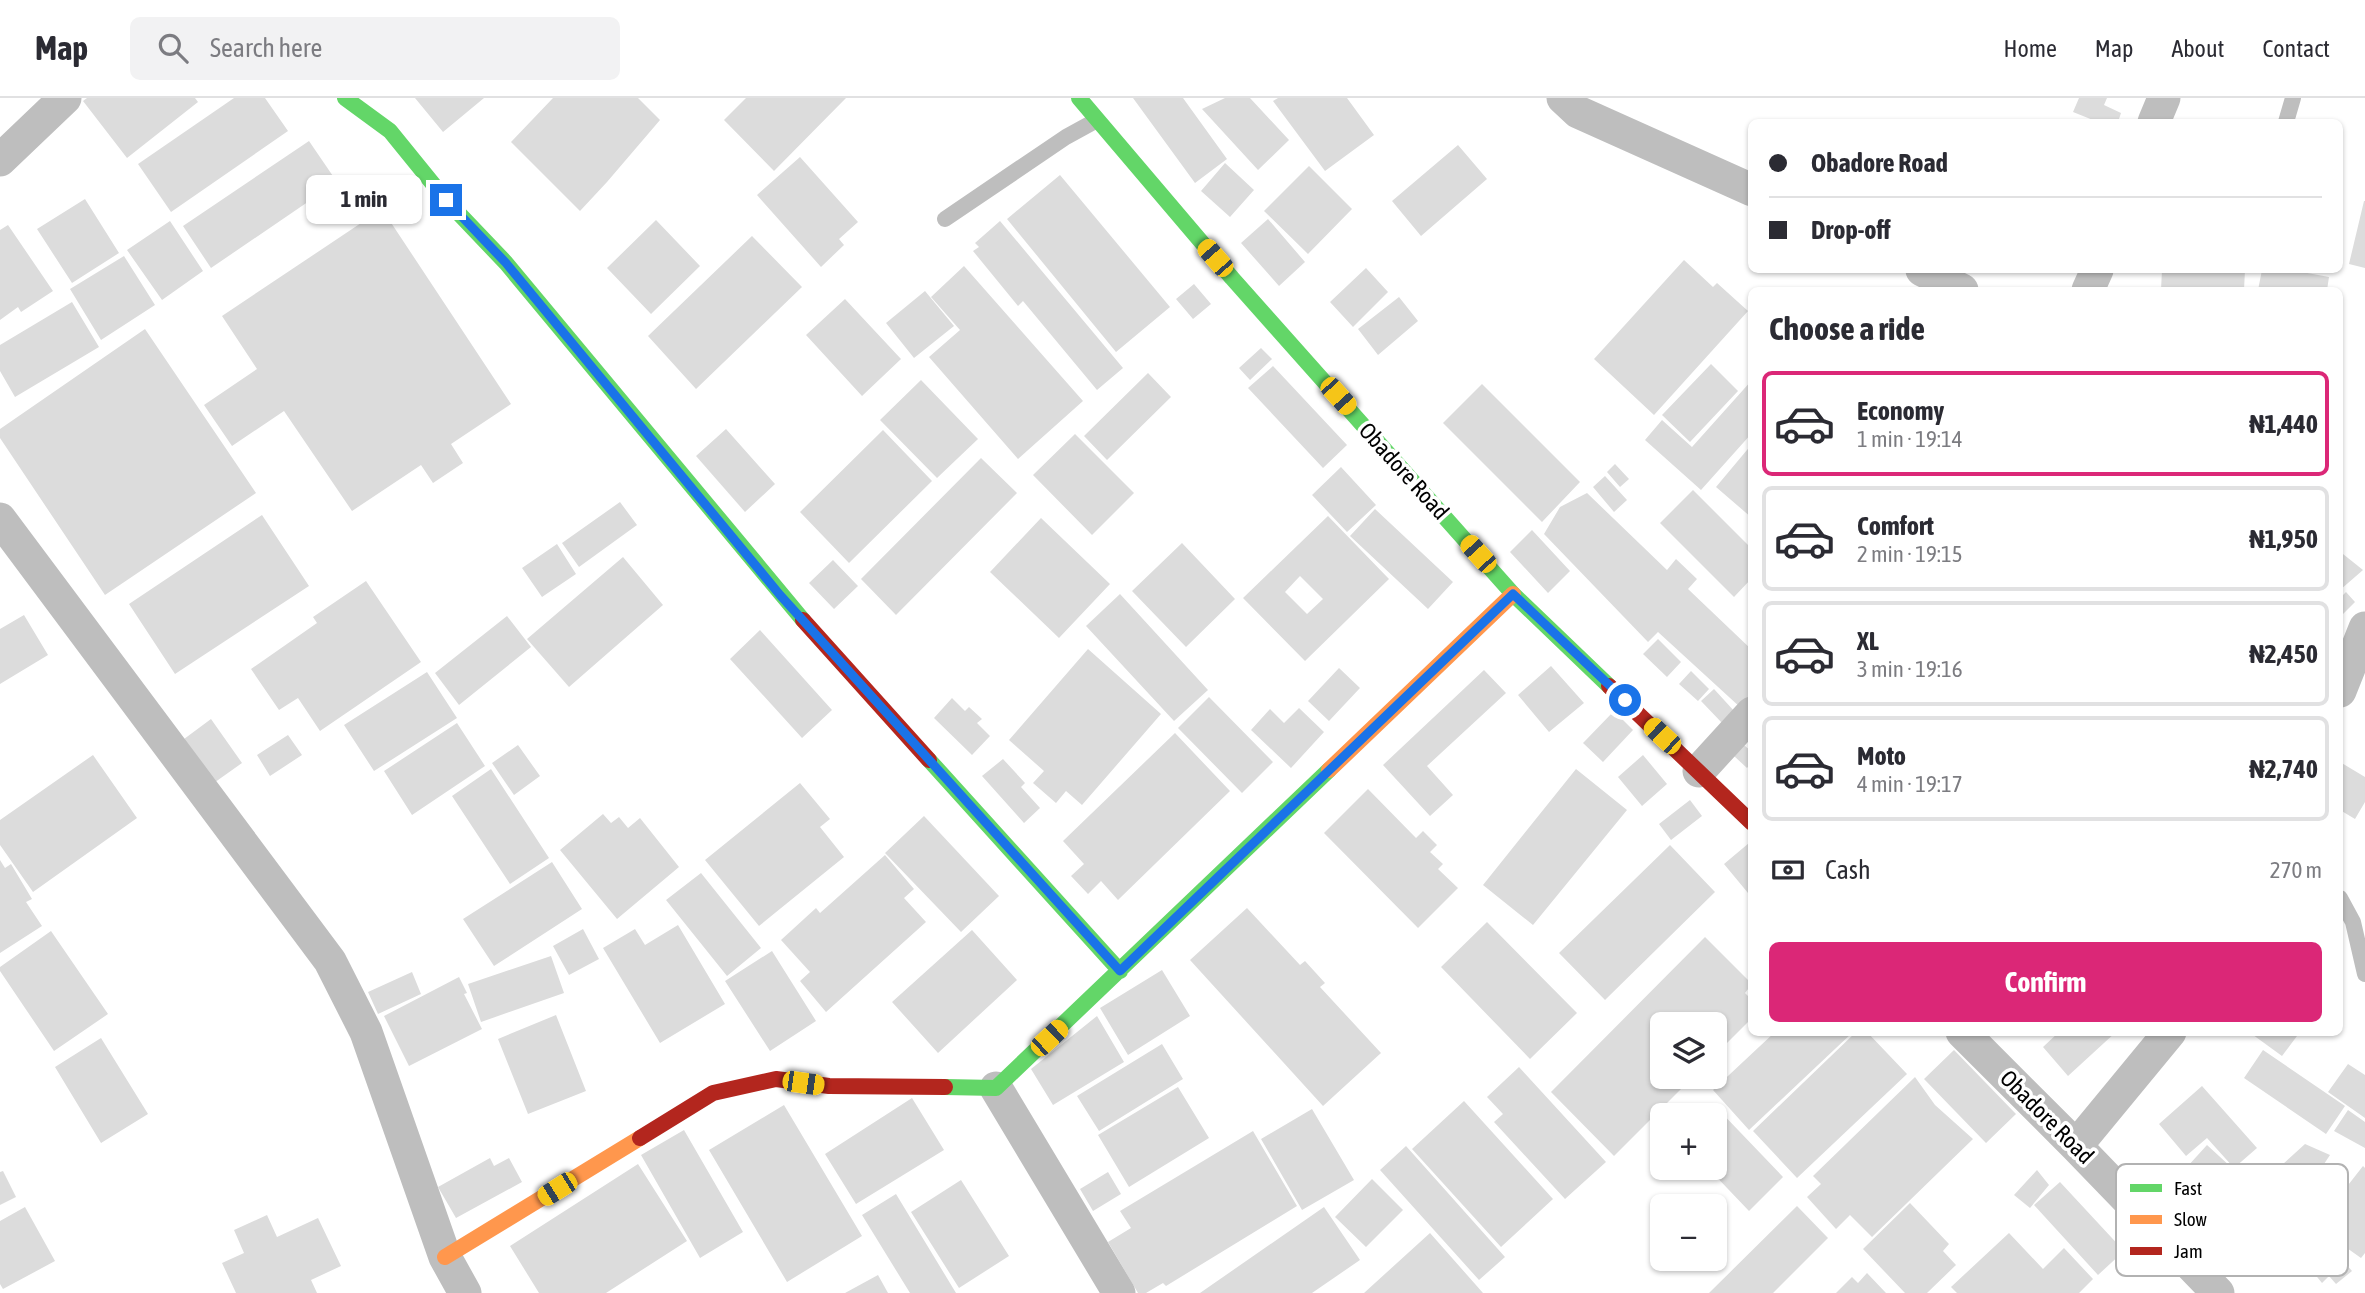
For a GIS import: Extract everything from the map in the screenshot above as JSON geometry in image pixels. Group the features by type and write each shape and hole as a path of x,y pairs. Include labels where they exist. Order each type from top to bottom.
{"street":[{"path":"0,160 65,98"},
{"path":"345,98 390,131 446,200 506,263 780,595 1120,971"},
{"name":"Obadore Road","path":"1079,98 1232,278 1513,594 1748,819"},
{"path":"1563,98 1578,113 1748,188"},
{"path":"2155,119 2164,98"},
{"path":"1928,273 1956,287"},
{"path":"0,519 330,961 366,1032 445,1257 465,1293"},
{"path":"445,1257 713,1093 776,1079 829,1086 996,1088 1513,594"},
{"path":"2343,681 2357,636"},
{"path":"1699,771 1748,717"},
{"name":"Obadore Road","path":"1966,1036 2116,1187"},
{"path":"2076,1146 2166,1036"},
{"path":"996,1088 1119,1293"},
{"name":"Obadore Road","path":"2202,1276 2218,1293"}],"lane":[{"path":"2287,119 2293,98"},
{"path":"945,219 1066,137 1097,120"},
{"path":"2343,904 2353,922 2365,974"}],"building":[{"path":"87,98 195,98 198,102 127,158 83,101"},
{"path":"234,98 265,98 288,131 171,212 138,164"},
{"path":"415,98 484,98 443,132"},
{"path":"553,98 638,98 660,120 580,211 511,142"},
{"path":"746,98 846,98 774,171 724,120"},
{"path":"1133,98 1183,98 1227,159 1195,183"},
{"path":"1225,98 1250,98 1289,140 1258,170 1202,109"},
{"path":"1278,98 1347,98 1374,135 1325,171 1273,101"},
{"path":"2079,98 2107,98 2104,105 2121,113 2119,119 2090,119 2073,112"},
{"path":"309,141 337,182 211,268 183,226"},
{"path":"1458,145 1487,179 1421,236 1392,201"},
{"path":"800,157 858,222 839,239 844,245 821,267 757,195"},
{"path":"1225,163 1254,190 1230,217 1201,191"},
{"path":"1309,166 1352,209 1308,254 1264,211"},
{"path":"1060,175 1170,307 1116,352 1007,219"},
{"path":"85,199 119,253 72,283 37,229"},
{"path":"2365,201 2365,268 2349,264"},
{"path":"382,209 511,404 451,444 463,463 433,483 421,465 352,511 284,411 232,446 204,405 257,369 222,316"},
{"path":"1268,219 1305,262 1279,286 1241,243"},
{"path":"656,220 700,266 651,314 607,268"},
{"path":"170,221 203,271 162,300 127,250"},
{"path":"1000,221 1123,368 1097,390 1023,301 1018,306 973,251 979,247 975,243"},
{"path":"8,225 53,291 21,312 18,307 0,320 0,230"},
{"path":"752,236 802,287 696,389 648,336"},
{"path":"124,256 155,305 101,340 70,289"},
{"path":"1684,260 1713,287 1717,283 1748,311 1654,415 1594,359"},
{"path":"964,266 1083,401 1018,459 929,357 960,330 931,297"},
{"path":"1366,268 1388,292 1353,327 1330,302"},
{"path":"2162,273 2245,273 2244,287 2161,287"},
{"path":"2261,273 2307,273 2329,277 2327,287 2259,287"},
{"path":"1194,284 1211,304 1193,319 1176,299"},
{"path":"925,291 954,326 914,358 886,323"},
{"path":"1399,297 1418,321 1378,355 1358,329"},
{"path":"845,299 901,359 862,396 806,335"},
{"path":"72,302 99,347 15,397 0,371 0,345"},
{"path":"145,329 256,493 105,595 0,438 0,429"},
{"path":"1261,348 1272,359 1250,380 1239,368"},
{"path":"1711,364 1738,391 1690,442 1662,415"},
{"path":"1273,366 1347,445 1323,468 1248,388"},
{"path":"1148,373 1171,397 1107,460 1084,436"},
{"path":"921,380 978,439 937,478 880,420"},
{"path":"1482,384 1580,482 1542,522 1443,423"},
{"path":"1748,384 1748,437 1701,490 1645,440 1662,420 1692,447"},
{"path":"726,429 775,484 745,512 696,456"},
{"path":"883,430 932,481 849,563 800,512"},
{"path":"1075,434 1134,493 1092,535 1033,475"},
{"path":"1748,449 1748,515 1716,487"},
{"path":"981,458 1017,493 896,615 861,579"},
{"path":"1615,464 1629,479 1620,487 1607,472"},
{"path":"1341,467 1376,505 1347,532 1312,495"},
{"path":"1605,476 1627,500 1614,512 1593,487"},
{"path":"1693,490 1748,545 1748,582 1734,597 1660,523"},
{"path":"1587,493 1667,570 1676,559 1697,579 1688,589 1748,646 1748,701 1741,708 1658,632 1648,642 1544,534 1560,507"},
{"path":"620,502 637,525 579,567 562,543"},
{"path":"1375,509 1453,582 1428,609 1350,536"},
{"path":"262,515 309,586 175,674 129,604"},
{"path":"1328,516 1389,579 1305,661 1243,598","holes":["1300,576 1323,599 1307,614 1285,592"]},
{"path":"1041,518 1110,584 1059,638 990,572"},
{"path":"1532,530 1570,571 1548,593 1510,552"},
{"path":"1182,543 1235,599 1186,647 1132,591"},
{"path":"557,544 576,574 542,597 522,568"},
{"path":"2343,554 2363,570 2343,587"},
{"path":"623,557 663,605 569,687 527,639"},
{"path":"833,560 858,586 834,609 809,583"},
{"path":"366,581 421,662 320,731 298,698 279,710 251,669 317,623 313,617"},
{"path":"2346,592 2355,602 2343,614 2343,595"},
{"path":"1120,594 1208,690 1174,721 1086,626"},
{"path":"24,615 48,655 0,684 0,629"},
{"path":"507,616 531,647 459,705 435,673"},
{"path":"760,630 832,710 802,738 730,659"},
{"path":"1658,639 1681,662 1667,677 1643,654"},
{"path":"1088,649 1161,714 1082,805 1066,791 1056,803 1033,783 1044,771 1009,740"},
{"path":"1551,666 1584,703 1549,732 1518,695"},
{"path":"1339,668 1360,688 1329,721 1308,701"},
{"path":"1484,670 1506,693 1427,766 1453,795 1430,816 1383,765"},
{"path":"1691,671 1709,689 1698,701 1679,684"},
{"path":"427,672 457,718 374,771 344,725"},
{"path":"1714,689 1735,712 1723,724 1701,701"},
{"path":"1209,697 1273,762 1242,793 1178,728"},
{"path":"952,698 965,711 969,707 982,719 977,723 990,736 972,755 934,718"},
{"path":"1299,708 1324,732 1291,768 1251,730 1270,709 1284,723"},
{"path":"1614,711 1633,730 1603,762 1583,743"},
{"path":"211,719 242,763 211,785 180,742"},
{"path":"457,723 485,766 412,815 384,771"},
{"path":"1175,733 1230,791 1118,900 1101,881 1088,894 1071,876 1084,864 1063,841"},
{"path":"288,735 302,755 270,776 257,755"},
{"path":"518,745 540,776 514,795 492,763"},
{"path":"1744,745 1748,748 1747,768 1734,756"},
{"path":"93,755 137,818 33,892 0,845 0,820"},
{"path":"1643,755 1667,784 1642,806 1618,777"},
{"path":"1003,759 1025,783 1021,787 1040,808 1024,823 982,776"},
{"path":"2343,764 2365,777 2365,802 2355,819 2343,812"},
{"path":"491,769 549,858 510,884 452,796"},
{"path":"1576,769 1627,810 1533,925 1483,885"},
{"path":"800,783 830,819 820,827 844,857 759,926 705,860"},
{"path":"1368,789 1416,838 1423,831 1437,845 1430,852 1443,864 1438,869 1458,888 1418,928 1324,833"},
{"path":"1690,800 1702,816 1671,840 1659,824"},
{"path":"603,814 611,823 619,817 628,828 640,818 679,867 617,919 560,850"},
{"path":"924,816 999,896 961,932 885,853"},
{"path":"1748,844 1748,893 1724,864"},
{"path":"1670,845 1715,892 1605,1000 1559,953"},
{"path":"885,855 914,889 904,898 926,922 826,1012 800,981 810,972 781,940 816,908 820,913"},
{"path":"0,860 5,868 11,864 32,899 26,902 42,926 0,953"},
{"path":"552,862 582,909 494,966 463,919"},
{"path":"701,873 761,948 727,976 666,900"},
{"path":"1247,908 1300,965 1305,961 1325,983 1320,987 1381,1053 1323,1106 1190,960"},
{"path":"1487,922 1577,1013 1530,1059 1441,967"},
{"path":"678,925 725,1004 660,1043 603,948 635,929 645,945"},
{"path":"583,929 599,959 569,975 553,946"},
{"path":"972,930 1017,980 938,1053 892,1002"},
{"path":"51,931 108,1014 54,1051 0,971 0,967"},
{"path":"1705,937 1748,980 1745,993 1748,996 1748,1022 1727,1043 1727,1012 1650,1012 1650,1089 1681,1089 1667,1103 1650,1103 1650,1120 1614,1156 1551,1092"},
{"path":"772,951 816,1021 770,1051 725,981"},
{"path":"551,956 564,993 481,1022 468,984"},
{"path":"1162,970 1190,1016 1128,1055 1100,1008"},
{"path":"412,972 421,994 378,1014 368,992"},
{"path":"459,977 467,993 464,994 482,1029 409,1066 384,1016"},
{"path":"556,1015 586,1091 528,1114 498,1039"},
{"path":"1097,1016 1124,1062 1053,1105 1031,1069"},
{"path":"1771,1036 1849,1036 1749,1130 1713,1090 1727,1089 1727,1077"},
{"path":"1852,1036 1871,1036 1907,1074 1797,1178 1753,1131"},
{"path":"2055,1036 2112,1036 2068,1076 2043,1047"},
{"path":"2254,1036 2297,1036 2282,1056"},
{"path":"101,1038 148,1114 101,1143 55,1067"},
{"path":"1162,1044 1183,1079 1099,1131 1077,1096"},
{"path":"1954,1050 2016,1114 1986,1143 1924,1079"},
{"path":"2263,1050 2345,1106 2326,1134 2244,1078"},
{"path":"2348,1064 2365,1075 2365,1118 2328,1092"},
{"path":"1519,1067 1606,1162 1565,1199 1494,1122 1503,1114 1487,1097"},
{"path":"1915,1077 1935,1105 1973,1139 1872,1237 1850,1215 1836,1229 1807,1197 1821,1184 1813,1176"},
{"path":"2202,1086 2257,1148 2239,1164 2230,1164 2207,1138 2186,1156 2159,1124"},
{"path":"1178,1087 1209,1138 1129,1187 1098,1135"},
{"path":"912,1098 944,1150 856,1204 825,1154"},
{"path":"1464,1101 1553,1199 1501,1247 1412,1149"},
{"path":"784,1105 862,1236 787,1282 709,1150"},
{"path":"1312,1109 1354,1180 1302,1210 1261,1139"},
{"path":"2348,1110 2365,1122 2365,1148 2334,1131"},
{"path":"1727,1118 1783,1177 1749,1211 1719,1180 1727,1180"},
{"path":"684,1130 743,1232 700,1258 641,1155"},
{"path":"1253,1131 1297,1206 1166,1286 1163,1283 1146,1293 1138,1293 1108,1242 1131,1228 1120,1211"},
{"path":"2305,1144 2330,1155 2324,1164 2283,1164"},
{"path":"2207,1145 2228,1164 2190,1164"},
{"path":"1406,1146 1505,1257 1479,1280 1380,1170"},
{"path":"490,1158 494,1166 509,1158 522,1182 456,1218 438,1187"},
{"path":"638,1164 687,1241 606,1293 539,1293 510,1246"},
{"path":"2363,1166 2365,1253 2361,1258 2348,1249 2348,1185"},
{"path":"2037,1170 2049,1185 2030,1208 2014,1195"},
{"path":"3,1171 16,1197 0,1205 0,1172"},
{"path":"1108,1172 1121,1194 1093,1211 1080,1189"},
{"path":"1372,1179 1403,1210 1366,1247 1335,1217"},
{"path":"961,1180 1009,1256 959,1288 911,1212"},
{"path":"2060,1182 2116,1242 2116,1258 2098,1275 2034,1205"},
{"path":"896,1194 956,1293 910,1293 862,1215"},
{"path":"1910,1203 1949,1244 1943,1251 1956,1265 1927,1293 1905,1293 1863,1249"},
{"path":"1797,1206 1828,1238 1773,1293 1709,1293"},
{"path":"25,1207 55,1261 3,1289 0,1284 0,1221"},
{"path":"1324,1207 1360,1260 1312,1293 1200,1293"},
{"path":"267,1215 277,1237 318,1218 341,1266 311,1280 317,1293 236,1293 222,1263 244,1253 234,1230"},
{"path":"1430,1233 1483,1293 1364,1293"},
{"path":"2009,1233 2043,1269 2064,1248 2093,1279 2079,1293 1957,1293 1951,1287"},
{"path":"1867,1273 1886,1293 1836,1293 1852,1277 1858,1283"},
{"path":"878,1275 888,1293 845,1293"},
{"path":"2316,1276 2329,1276 2322,1283"},
{"path":"2329,1276 2346,1276 2336,1284"}],"traffic: fast":[{"path":"345,98 390,131 446,200 506,263 803,620"},
{"path":"1079,98 1232,278 1513,594 1609,686"},
{"path":"929,760 1120,971"},
{"path":"945,1087 996,1088 1329,770"}],"traffic: slow":[{"path":"1329,770 1513,594"},
{"path":"445,1257 640,1138"}],"traffic: jam":[{"path":"803,620 929,760"},
{"path":"1609,686 1748,819"},
{"path":"640,1138 713,1093 776,1079 829,1086 945,1087"}],"route":[{"path":"446,200 506,263 828,650 1120,971 1513,594 1625,700"}]}
